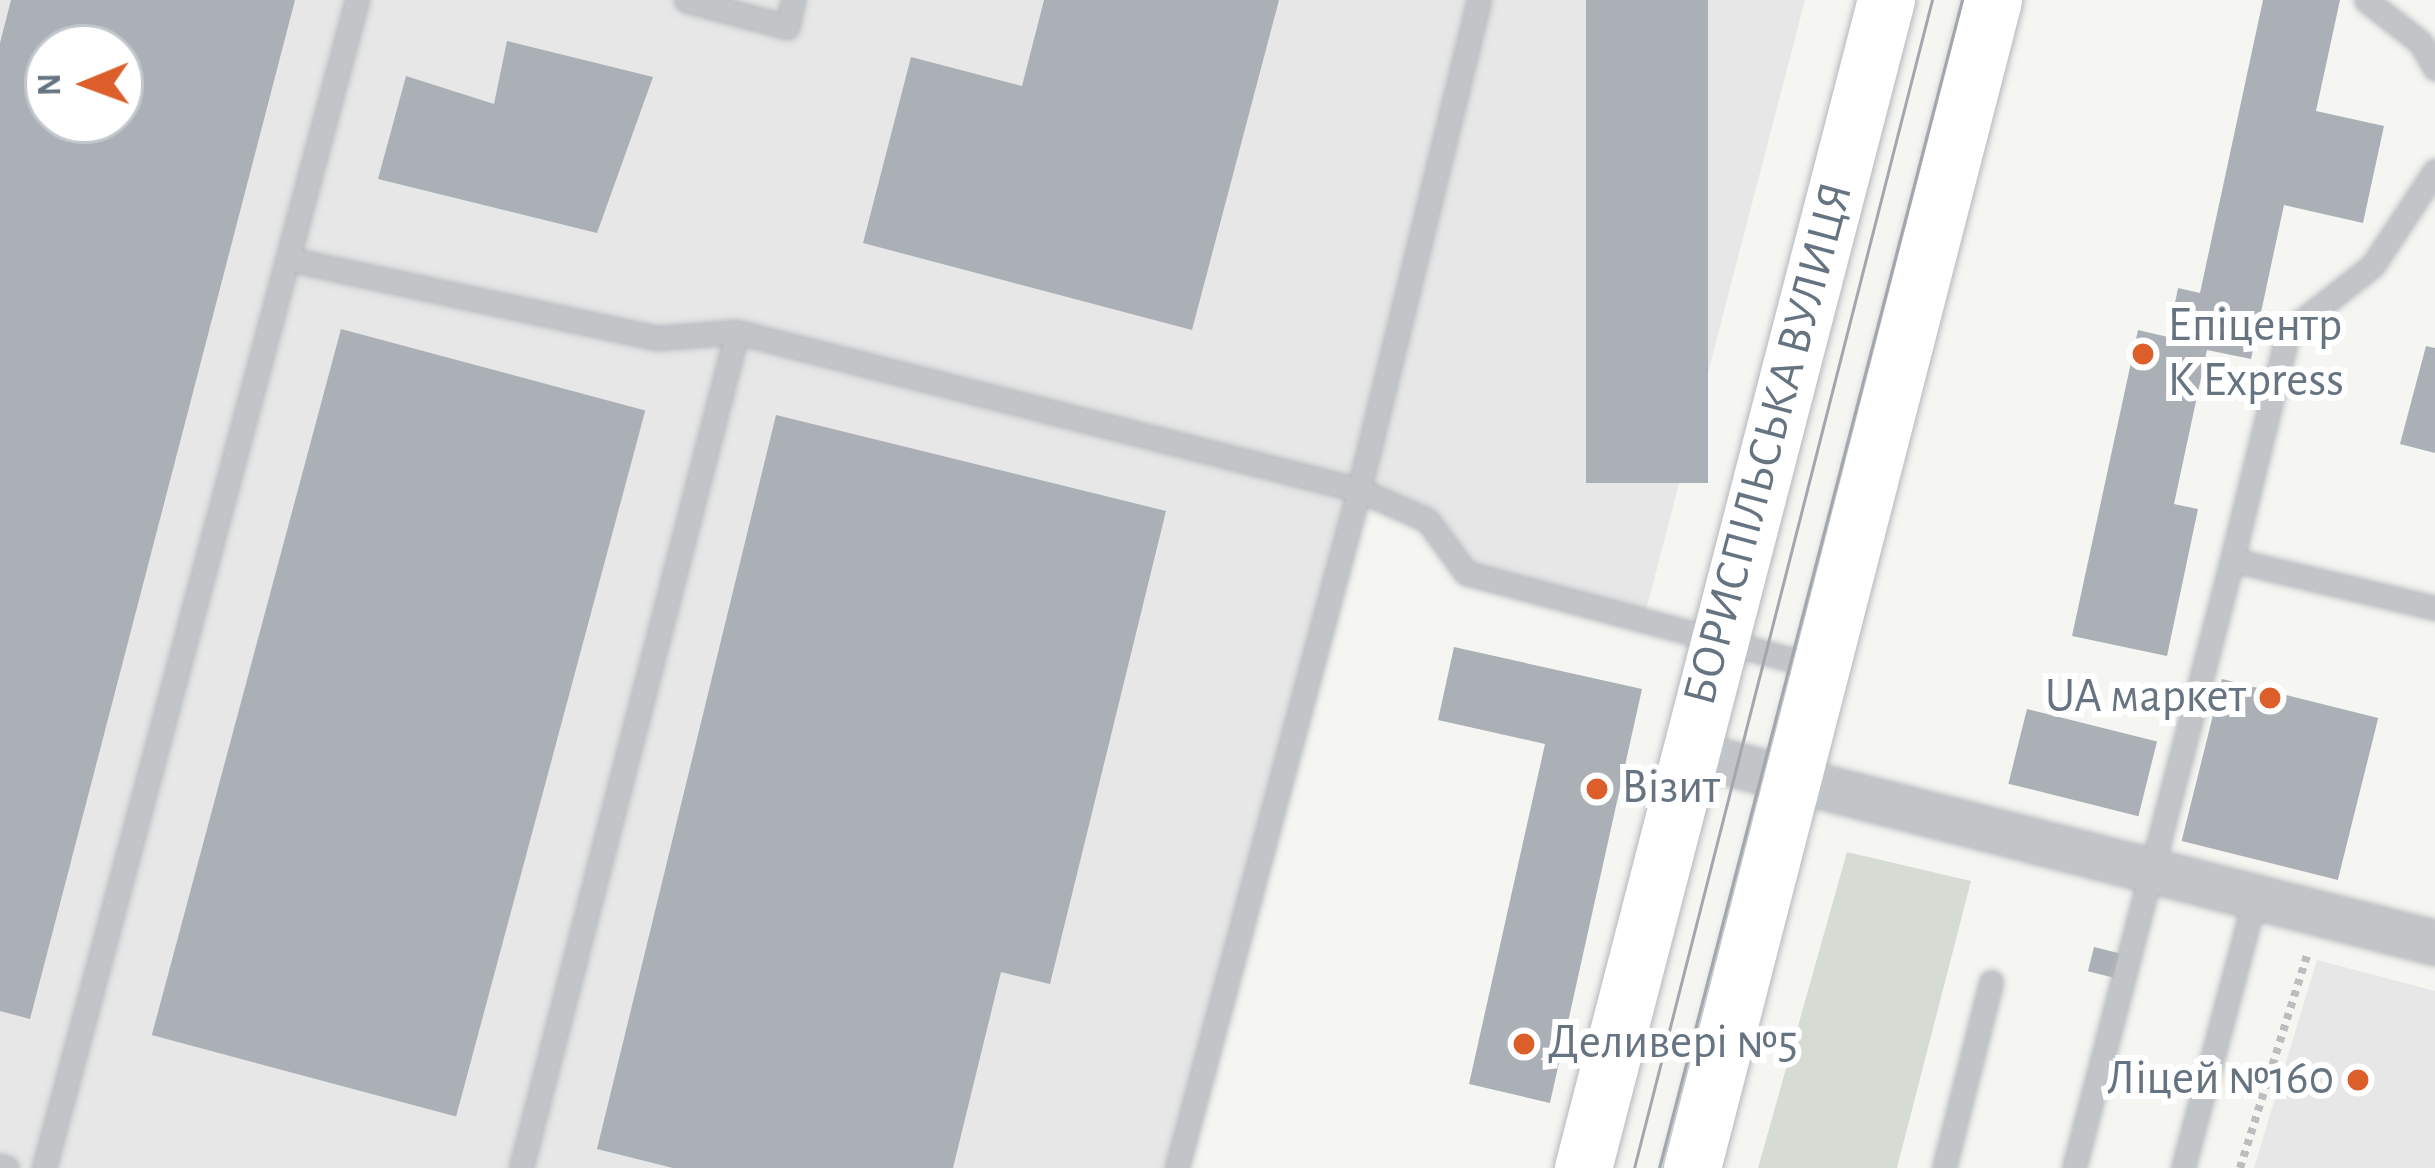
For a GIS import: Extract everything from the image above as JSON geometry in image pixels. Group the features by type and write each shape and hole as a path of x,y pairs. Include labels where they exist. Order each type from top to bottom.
{"main road":[{"name":"БОРИСПІЛЬСЬКА ВУЛИЦЯ","path":"1583,1168 1886,0"},
{"path":"1692,1168 1786,779 1993,0"}],"street":[{"path":"1688,753 2255,898 2434,937"}],"lane":[{"path":"44,1168 357,0"},
{"path":"686,0 787,27 793,0"},
{"path":"1178,1168 1359,490 1479,0"},
{"path":"2366,0 2421,43 2435,68"},
{"path":"2074,1168 2154,873 2288,332 2373,265 2435,171"},
{"path":"288,259 656,338 736,332 1359,490 1427,520 1466,573 1816,666"},
{"path":"521,1168 736,332"},
{"path":"2232,560 2435,608"},
{"path":"2183,1168 2255,898"},
{"path":"1944,1168 1991,982"}],"path":[{"path":"2240,1168 2308,950"}],"shaded area":[{"path":"0,0 1805,0 1644,618 1466,573 1427,520 1360,491 1177,1168 0,1168"},
{"path":"1847,852 1971,881 1897,1168 1758,1168"},
{"name":"Ліцей №160","path":"2317,960 2435,991 2435,1168 2254,1168"}],"building":[{"path":"11,0 295,0 30,1019 0,1011 0,43"},
{"path":"1044,0 1279,0 1192,330 863,243 911,57 1022,86"},
{"path":"1586,0 1708,0 1708,483 1586,483"},
{"path":"2263,0 2340,0 2316,111 2384,126 2363,223 2284,205 2251,359 2207,350 2174,504 2198,509 2167,656 2072,636 2138,330 2168,337 2178,288 2200,293"},
{"path":"507,41 653,77 597,233 378,179 406,76 494,104"},
{"path":"341,329 645,411 456,1117 152,1035"},
{"path":"2426,346 2435,348 2435,453 2400,444"},
{"path":"776,415 1166,511 1050,984 1001,972 953,1168 673,1168 597,1149"},
{"path":"1454,647 1642,689 1550,1103 1469,1084 1545,744 1438,720"},
{"path":"2222,679 2378,718 2338,880 2182,841"},
{"path":"2027,709 2157,741 2138,816 2008,784"},
{"path":"2094,947 2123,954 2117,979 2088,971"}],"tram line":[{"path":"1634,1168 1932,0"},
{"path":"1659,1168 1962,0"}],"place":[{"name":"Епіцентр К Express","path":"2143,354"},
{"name":"UA маркет","path":"2270,698"},
{"name":"Візит","path":"1597,789"},
{"name":"Деливері №5","path":"1524,1044"},
{"name":"Ліцей №160","path":"2358,1080"}]}
